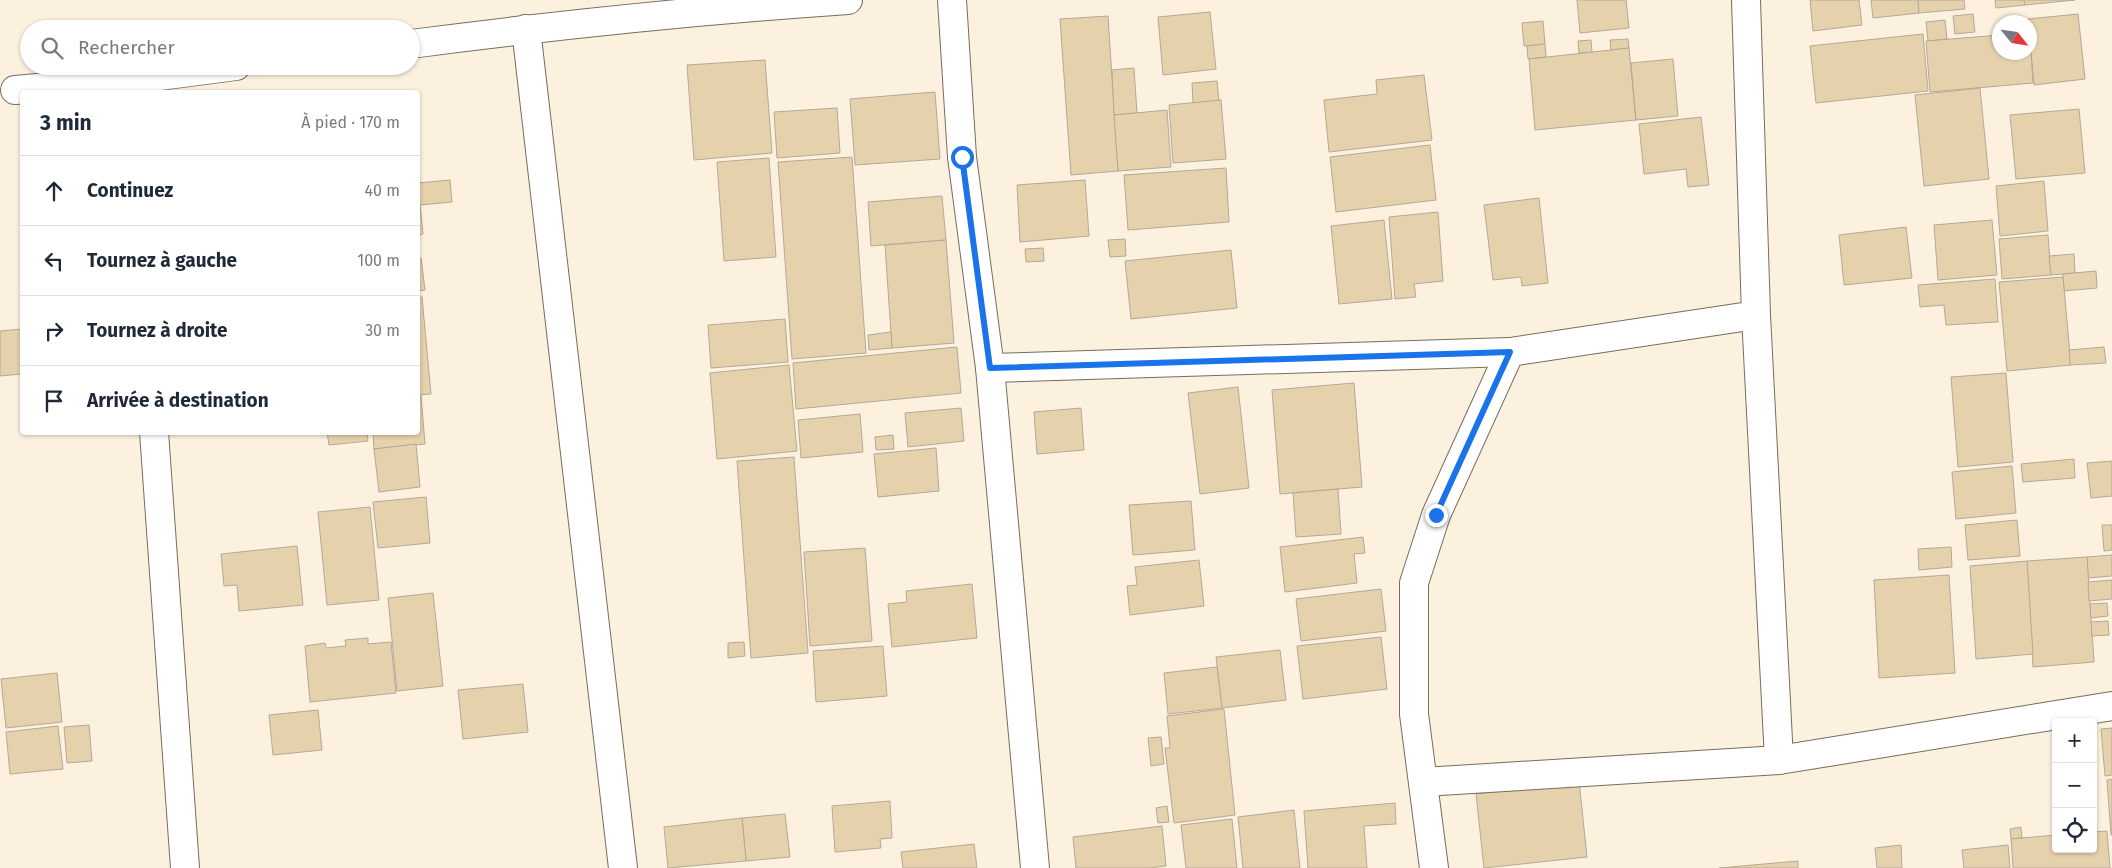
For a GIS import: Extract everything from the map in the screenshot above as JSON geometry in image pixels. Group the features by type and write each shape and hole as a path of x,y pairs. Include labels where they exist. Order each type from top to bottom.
{"street":[{"path":"420,43 526,29 705,10 848,0"},
{"path":"952,0 962,157 990,368 1035,868"},
{"path":"1746,0 1756,315 1779,760"},
{"path":"526,29 623,868"},
{"path":"15,90 129,86 188,75"},
{"path":"990,368 1510,352 1756,315"},
{"path":"1434,868 1414,714 1414,583 1436,515 1510,352"},
{"path":"154,435 185,868"},
{"path":"1423,782 1779,760 2112,706"}],"building":[{"path":"1577,0 1626,0 1629,28 1580,33"},
{"path":"1810,0 1859,0 1862,25 1813,31"},
{"path":"1871,0 1918,0 1919,13 1873,18"},
{"path":"1918,0 1964,0 1965,9 1919,13"},
{"path":"1995,0 2024,0 2025,5 1996,8"},
{"path":"2024,0 2075,0 2025,5"},
{"path":"1210,12 1216,69 1163,75 1158,17"},
{"path":"1973,14 1975,32 1955,34 1953,16"},
{"path":"2078,14 2085,79 2034,85 2032,60 2037,60 2037,18"},
{"path":"1108,16 1118,171 1071,175 1060,19"},
{"path":"1945,20 1947,39 1928,41 1926,22"},
{"path":"1543,21 1545,44 1524,46 1522,23"},
{"path":"1923,34 1928,91 1816,103 1810,46"},
{"path":"1992,36 1992,60 2031,60 2033,83 1930,92 1926,41"},
{"path":"1628,39 1629,48 1611,50 1610,40"},
{"path":"1591,40 1592,52 1579,53 1578,41"},
{"path":"1545,44 1546,57 1528,59 1527,46"},
{"path":"1629,48 1636,120 1535,130 1529,59"},
{"path":"1673,59 1678,116 1636,120 1631,63"},
{"path":"765,60 772,153 694,160 687,65"},
{"path":"1134,68 1137,113 1114,115 1112,70"},
{"path":"1424,75 1432,140 1329,152 1324,100 1377,94 1376,80"},
{"path":"1217,81 1219,101 1193,103 1192,83"},
{"path":"1980,88 1989,179 1924,186 1915,95"},
{"path":"935,92 940,159 855,165 850,99"},
{"path":"1221,100 1226,159 1173,163 1169,105"},
{"path":"837,108 840,153 777,158 774,112"},
{"path":"2079,109 2085,173 2016,179 2010,115"},
{"path":"1167,110 1171,167 1118,171 1114,115"},
{"path":"1701,117 1709,185 1688,187 1686,169 1644,174 1639,124"},
{"path":"1430,145 1436,200 1336,212 1330,157"},
{"path":"852,157 866,353 792,359 778,162"},
{"path":"769,158 776,257 724,261 717,162"},
{"path":"1226,168 1229,222 1128,230 1124,175"},
{"path":"450,180 452,202 420,205 420,183"},
{"path":"1085,180 1089,236 1020,242 1017,185"},
{"path":"2044,181 2048,231 2000,236 1996,186"},
{"path":"942,196 946,240 871,246 868,202"},
{"path":"1539,198 1548,283 1522,286 1521,277 1493,280 1484,205"},
{"path":"420,205 423,234 420,235"},
{"path":"1438,212 1443,281 1414,284 1416,297 1395,299 1389,217"},
{"path":"1384,220 1392,299 1339,304 1331,226"},
{"path":"1992,220 1997,275 1938,280 1934,225"},
{"path":"1906,227 1912,278 1844,285 1839,235"},
{"path":"2048,235 2051,275 2002,279 1999,239"},
{"path":"1125,239 1126,256 1110,257 1108,240"},
{"path":"946,240 954,343 892,348 885,245"},
{"path":"1043,248 1044,261 1026,262 1025,249"},
{"path":"1231,250 1237,308 1131,319 1125,261"},
{"path":"2074,254 2075,273 2051,275 2049,256"},
{"path":"420,258 425,290 420,291"},
{"path":"2096,271 2097,288 2064,291 2063,274"},
{"path":"2063,277 2071,365 2007,371 1999,282"},
{"path":"1995,279 1998,322 1946,325 1944,305 1920,307 1918,285"},
{"path":"420,297 422,297 431,394 420,395"},
{"path":"785,319 788,362 711,368 708,325"},
{"path":"20,329 20,374 0,376 0,331"},
{"path":"891,332 892,348 869,350 868,335"},
{"path":"957,347 961,393 796,409 793,363"},
{"path":"2104,347 2106,363 2070,365 2069,350"},
{"path":"789,365 797,451 717,459 710,373"},
{"path":"2006,373 2013,462 1958,467 1951,377"},
{"path":"1354,383 1362,487 1280,494 1272,390"},
{"path":"1238,387 1249,488 1200,494 1188,393"},
{"path":"421,396 425,444 374,449 373,435 420,435"},
{"path":"961,408 964,441 908,447 905,413"},
{"path":"1081,408 1084,450 1037,454 1034,412"},
{"path":"860,414 863,452 801,458 798,420"},
{"path":"327,435 367,435 368,441 329,445"},
{"path":"893,435 894,449 876,450 875,437"},
{"path":"416,444 420,487 379,492 374,449"},
{"path":"936,448 939,491 878,497 874,454"},
{"path":"794,457 808,653 751,658 737,461"},
{"path":"2074,459 2075,478 2023,482 2021,464"},
{"path":"2112,461 2112,496 2091,498 2087,463"},
{"path":"2012,466 2016,513 1956,519 1952,472"},
{"path":"1338,489 1341,534 1296,537 1293,493"},
{"path":"426,497 430,543 378,548 373,502"},
{"path":"1191,501 1195,550 1133,555 1129,505"},
{"path":"370,507 379,600 327,605 318,512"},
{"path":"2017,520 2020,556 1968,560 1965,525"},
{"path":"2102,525 2112,525 2112,550 2104,551"},
{"path":"1363,537 1365,553 1354,554 1357,583 1285,592 1280,547"},
{"path":"297,546 303,605 239,611 237,585 224,586 221,554"},
{"path":"1951,547 1952,567 1919,570 1918,549"},
{"path":"865,548 872,641 810,646 804,552"},
{"path":"2112,555 2112,576 2088,578 2087,557"},
{"path":"2087,557 2094,662 2033,667 2027,561"},
{"path":"1199,560 1204,606 1130,615 1127,586 1137,585 1135,567"},
{"path":"2027,561 2033,654 1976,659 1970,566"},
{"path":"1949,575 1955,673 1879,678 1874,580"},
{"path":"2112,580 2112,599 2089,601 2088,582"},
{"path":"972,584 977,638 892,647 888,604 907,602 906,591"},
{"path":"1381,589 1386,631 1301,641 1296,599"},
{"path":"433,593 443,686 397,691 388,598"},
{"path":"2107,603 2108,616 2091,618 2090,604"},
{"path":"2108,621 2109,635 2092,636 2091,622"},
{"path":"1381,637 1387,689 1303,699 1297,646"},
{"path":"368,638 368,644 391,642 396,693 310,702 305,646 325,643 326,648 346,646 345,640"},
{"path":"744,642 745,656 728,658 728,643"},
{"path":"883,646 887,696 816,702 813,651"},
{"path":"1280,650 1286,700 1222,708 1216,657"},
{"path":"1217,667 1222,708 1168,714 1164,673"},
{"path":"57,673 62,722 6,728 1,679"},
{"path":"523,684 528,732 463,739 458,690"},
{"path":"1224,709 1235,815 1174,823 1165,748 1170,748 1167,716"},
{"path":"318,710 322,750 273,755 269,715"},
{"path":"89,725 92,761 67,763 64,727"},
{"path":"58,726 63,769 10,774 6,732"},
{"path":"2112,728 2112,775 2105,776 2101,729"},
{"path":"1161,737 1164,764 1151,766 1148,738"},
{"path":"2112,779 2112,835 2111,835 2107,780"},
{"path":"1579,781 1587,857 1484,868 1476,794"},
{"path":"890,801 892,838 880,839 881,848 835,852 832,806"},
{"path":"1395,803 1396,824 1364,826 1367,868 1308,868 1304,811"},
{"path":"1167,806 1169,822 1158,823 1156,808"},
{"path":"1294,810 1300,868 1243,868 1238,817"},
{"path":"785,814 790,857 746,861 742,818"},
{"path":"742,818 746,861 668,868 664,827"},
{"path":"1232,819 1237,868 1186,868 1181,825"},
{"path":"1162,826 1166,866 1150,868 1076,868 1073,837"},
{"path":"2021,827 2022,838 2011,839 2010,829"},
{"path":"2107,831 2110,868 2013,868 2011,839 2052,835 2052,853 2097,853 2097,832"},
{"path":"974,844 977,868 903,868 901,852"},
{"path":"1901,845 1902,868 1877,868 1875,848"},
{"path":"2008,845 2010,868 1964,868 1962,850"},
{"path":"1798,861 1798,868 1719,868"}],"route":[{"path":"962,157 990,368 1510,352 1436,515"}]}
